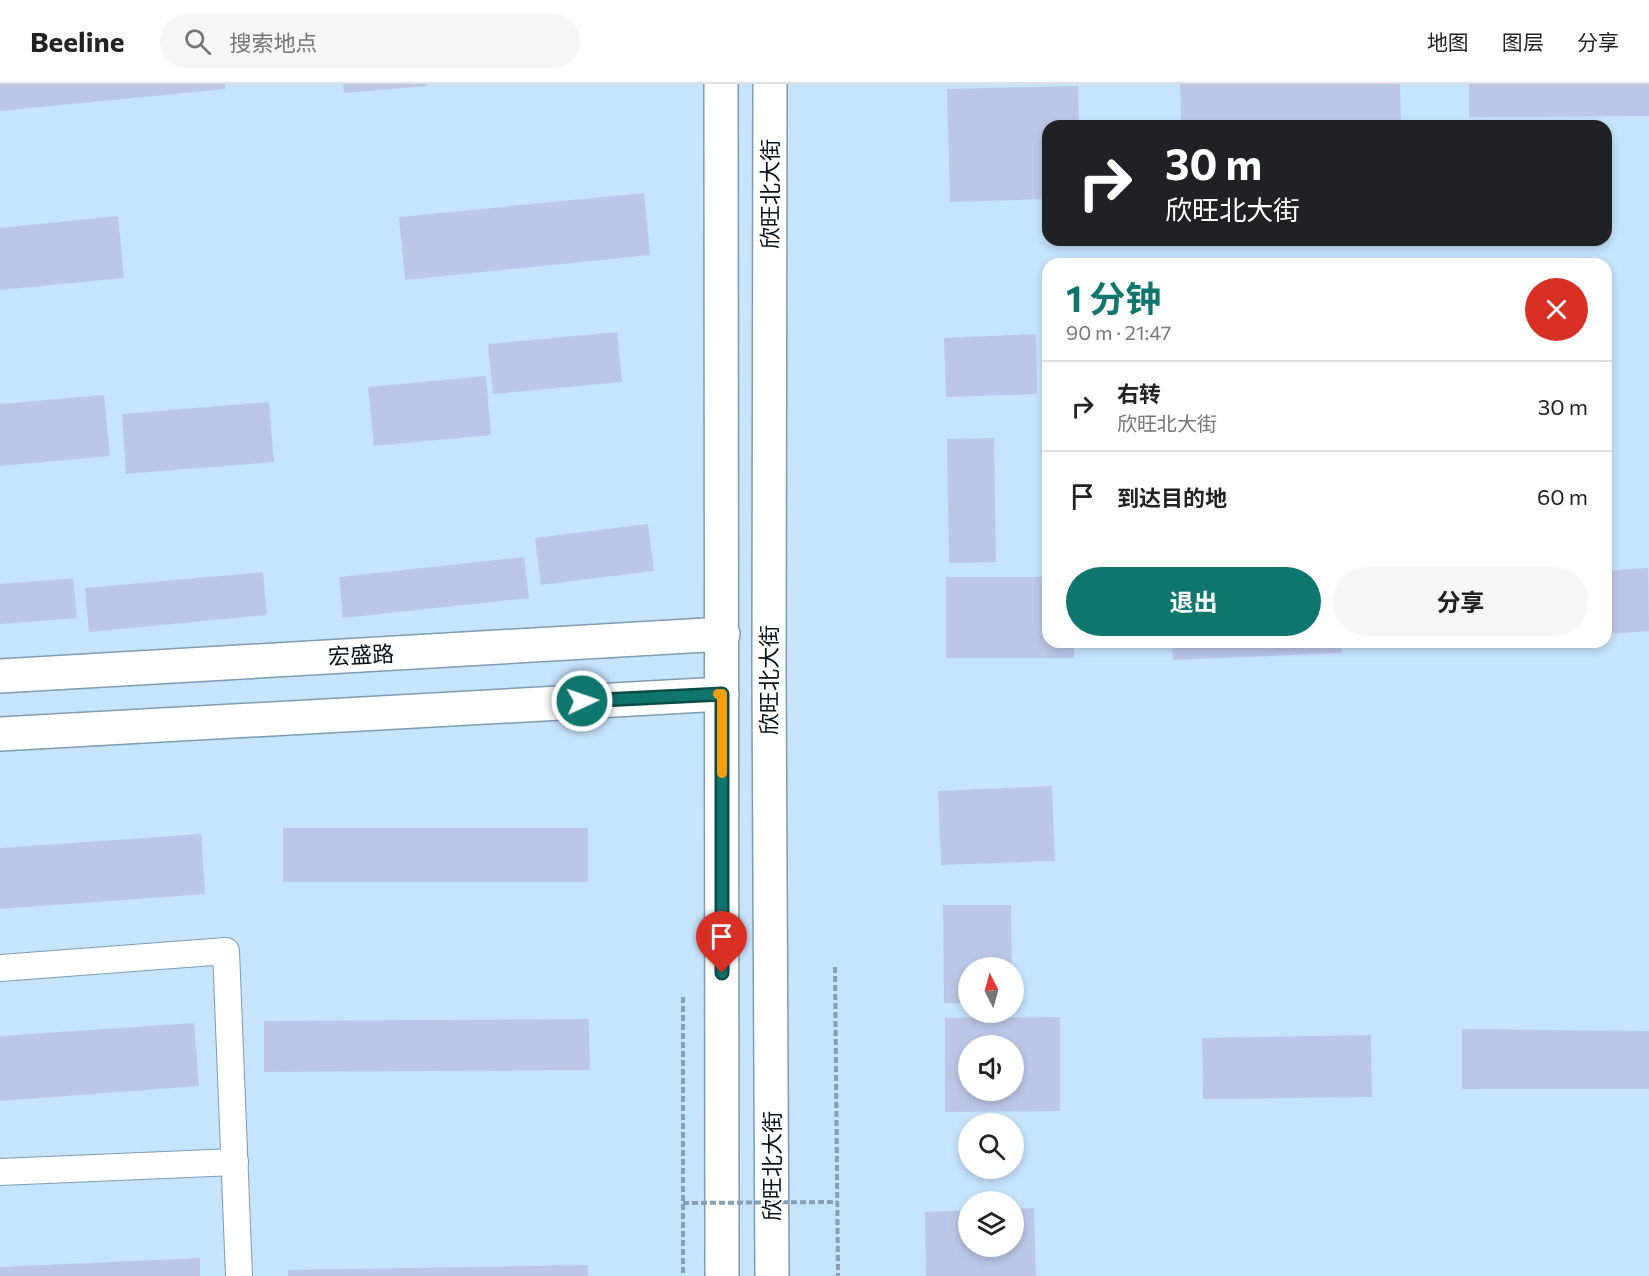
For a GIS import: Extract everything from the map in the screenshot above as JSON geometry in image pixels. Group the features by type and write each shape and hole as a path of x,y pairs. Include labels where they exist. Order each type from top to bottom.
{"main road":[{"name":"欣旺北大街","path":"721,84 722,1276"},
{"name":"欣旺北大街","path":"771,84 769,684 772,1276"},
{"name":"宏盛路","path":"0,676 723,634"},
{"path":"0,734 722,694"}],"street":[{"path":"0,968 226,951 239,1276"},
{"path":"0,1172 235,1162"}],"path":[{"path":"836,967 838,1276"},
{"path":"683,997 683,1276"},
{"path":"683,1203 837,1202"}],"building":[{"path":"0,84 225,84 225,89 0,111"},
{"path":"343,84 427,84 427,86 344,93"},
{"path":"1180,84 1400,84 1401,120 1181,120"},
{"path":"1469,84 1649,84 1649,116 1469,117"},
{"path":"1078,86 1079,120 1042,120 1042,199 950,202 947,89"},
{"path":"644,193 650,255 405,280 399,217"},
{"path":"118,216 124,278 0,290 0,228"},
{"path":"617,332 622,382 493,394 488,344"},
{"path":"1036,334 1037,394 946,397 944,338"},
{"path":"486,376 491,435 374,446 368,387"},
{"path":"104,395 110,456 0,466 0,404"},
{"path":"269,402 274,462 126,474 122,414"},
{"path":"994,438 996,562 949,563 947,439"},
{"path":"648,524 654,571 541,585 535,538"},
{"path":"524,557 529,598 343,618 339,577"},
{"path":"1648,568 1649,631 1612,634 1612,571"},
{"path":"263,572 267,615 89,632 85,588"},
{"path":"946,577 1042,577 1042,648 1074,648 1074,658 946,658"},
{"path":"73,578 77,618 0,624 0,584"},
{"path":"1172,648 1342,648 1342,653 1173,660"},
{"path":"1052,786 1055,861 941,865 938,791"},
{"path":"283,828 588,828 588,882 283,882"},
{"path":"201,834 205,894 0,909 0,848"},
{"path":"943,905 1011,905 1012,957 958,957 958,1003 944,1003"},
{"path":"1024,1017 1060,1017 1060,1111 945,1112 945,1018 958,1018 958,1023 1024,1023"},
{"path":"589,1019 590,1070 264,1072 264,1021"},
{"path":"194,1023 199,1086 0,1101 0,1036"},
{"path":"1462,1029 1649,1031 1649,1089 1462,1089"},
{"path":"1371,1035 1372,1097 1203,1099 1202,1038"},
{"path":"1024,1208 1034,1208 1036,1276 926,1276 925,1212 958,1210 958,1257 1024,1257"},
{"path":"200,1258 200,1276 0,1276 0,1267"},
{"path":"588,1265 588,1276 288,1276 288,1270"}],"slow traffic":[{"path":"718,694 722,694 722,773"}],"route":[{"path":"582,701 722,694 722,973"}]}
